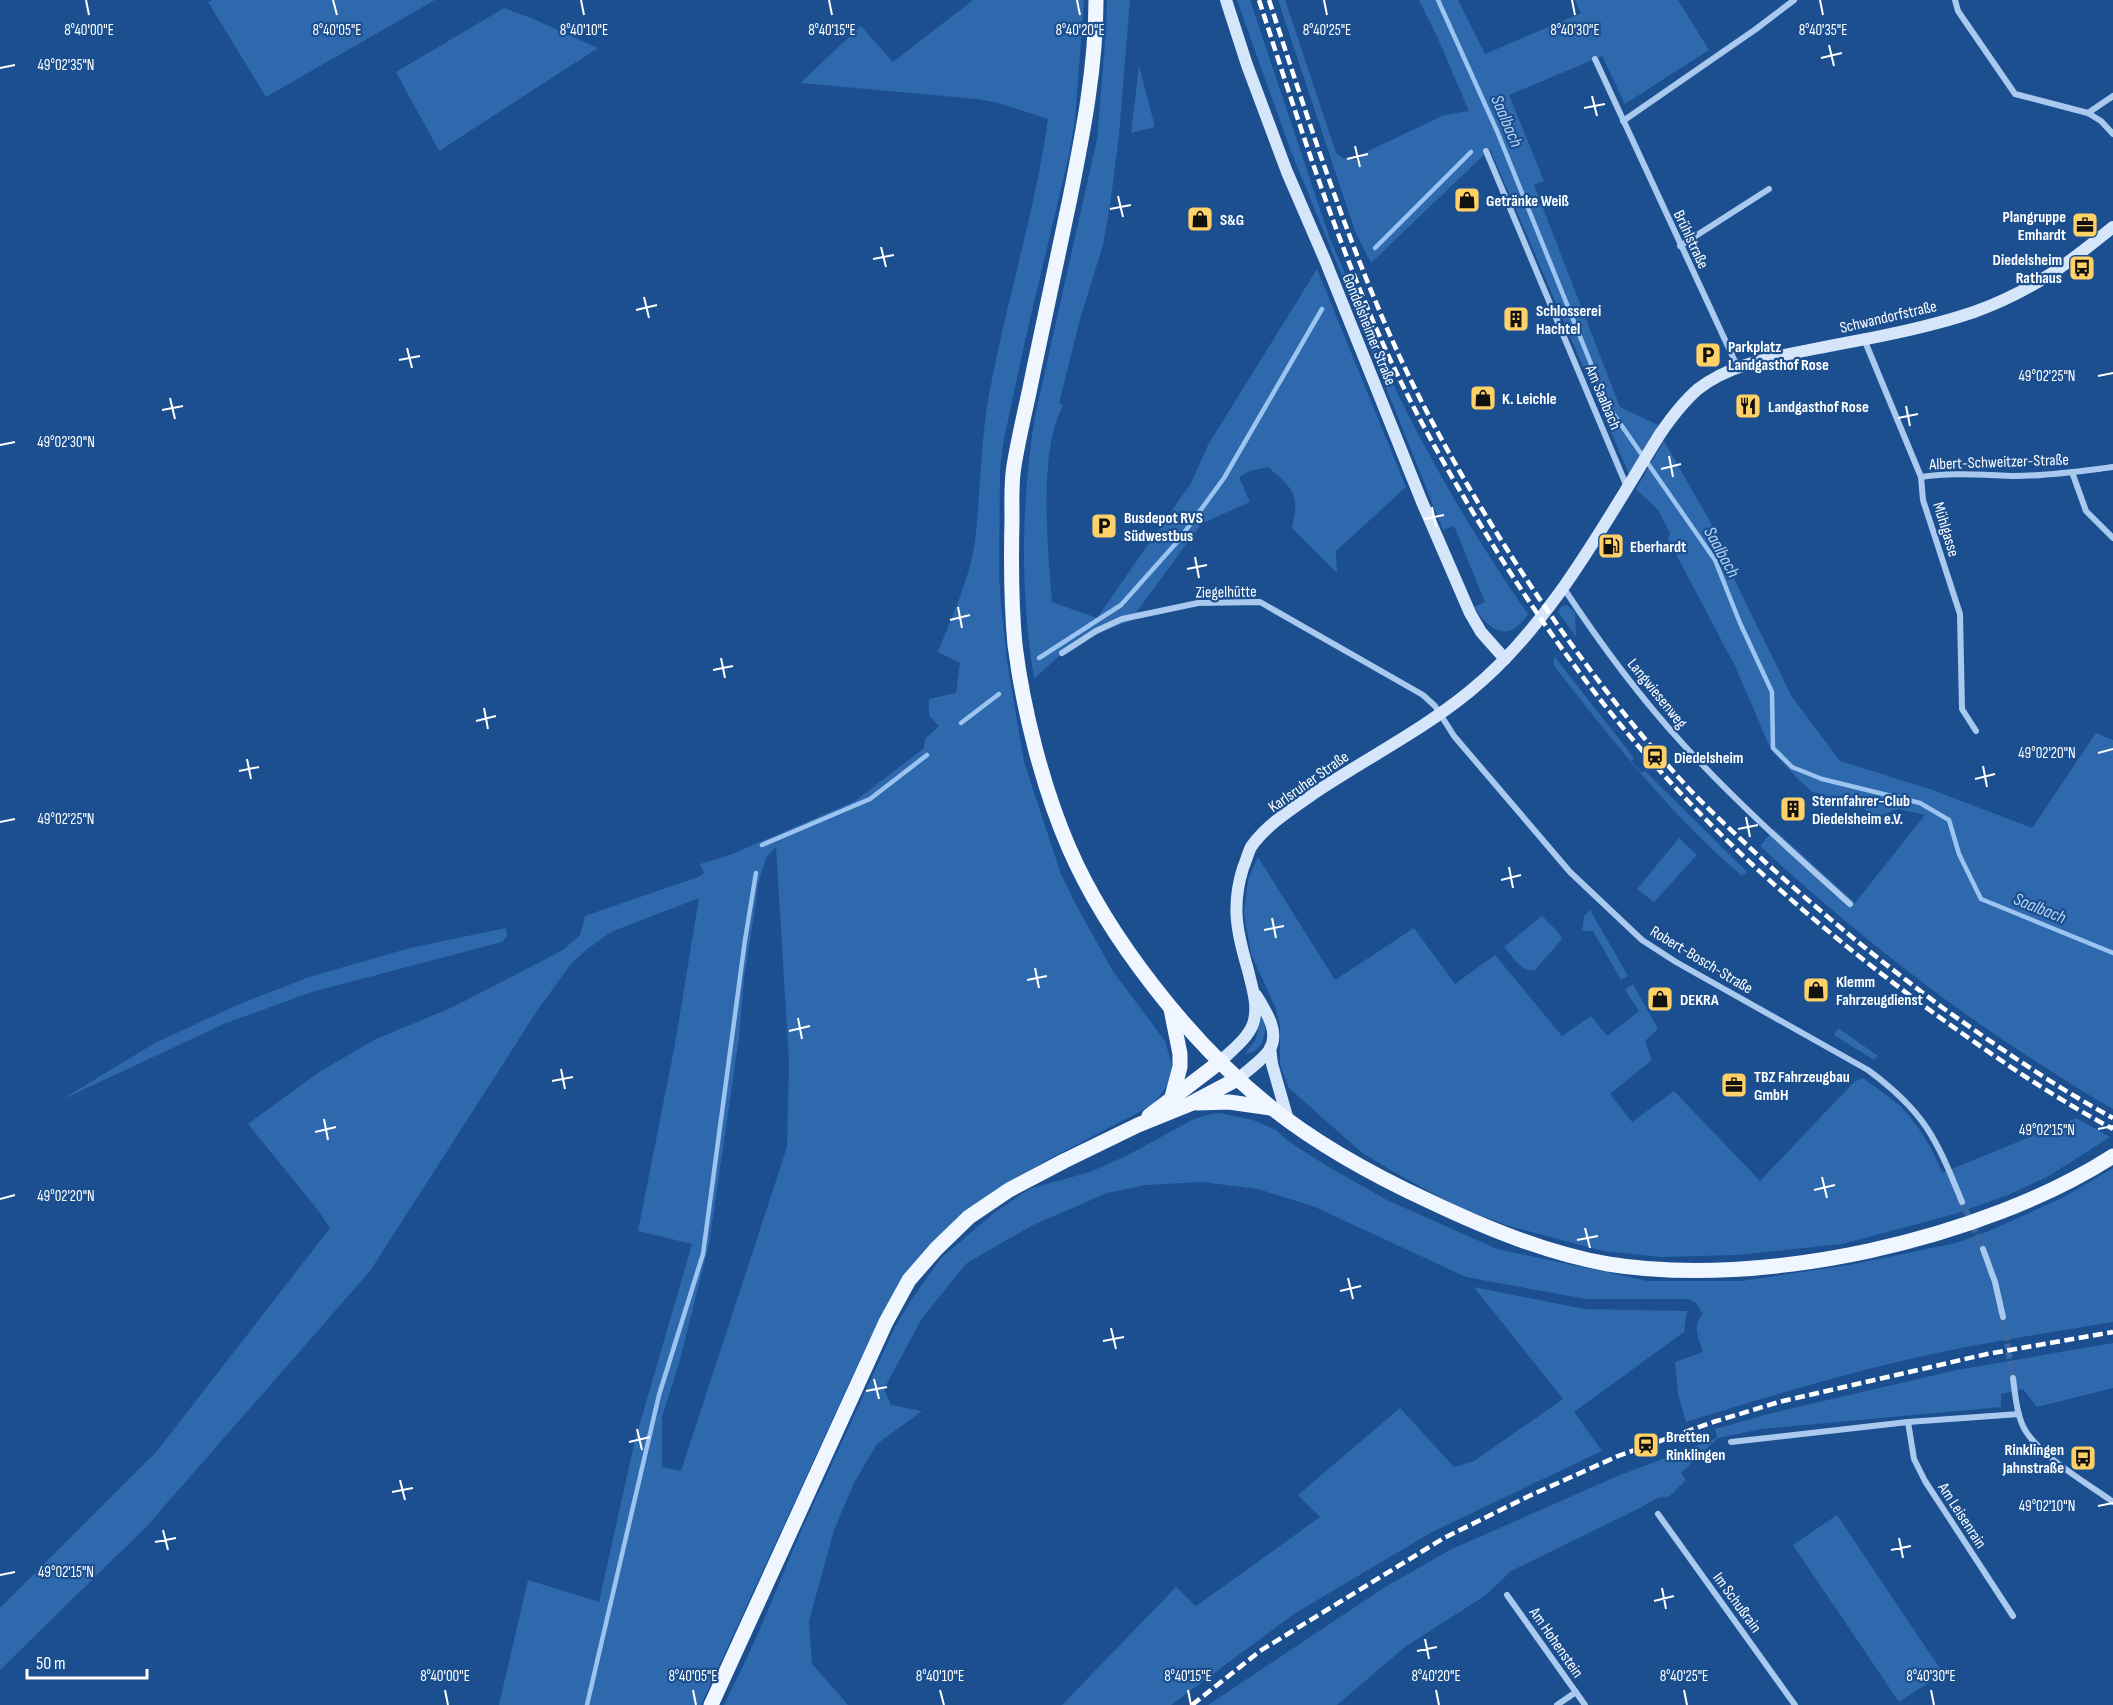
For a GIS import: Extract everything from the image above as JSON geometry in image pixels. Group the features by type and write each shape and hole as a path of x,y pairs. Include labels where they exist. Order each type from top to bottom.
{"main road":[{"path":"1096,0 1096,33 1082,136 1013,471 1010,574 1016,648 1033,742 1048,792 1069,847 1090,891 1124,944 1171,1009 1271,1108 1328,1146 1393,1184 1472,1222 1552,1251 1604,1263 1653,1269 1701,1270 1770,1266 1846,1255 1949,1231 2056,1189 2113,1155"},
{"path":"1171,1009 1180,1054 1180,1067 1172,1097"},
{"path":"1138,1125 1221,1061"},
{"path":"711,1705 882,1331 909,1280 936,1249 969,1217 1001,1195 1138,1125 1190,1104 1239,1078"},
{"path":"1190,1104 1229,1102 1271,1108"}],"street":[{"name":"Gondelsheimer Straße","path":"1226,0 1246,65 1287,172 1325,260 1422,502 1470,613 1481,632 1505,659"},
{"path":"1623,121 1794,0"},
{"path":"1955,0 1958,11 2015,94 2088,113 2101,121 2113,134"},
{"name":"Brühlstraße","path":"1595,59 1738,368"},
{"path":"2088,113 2113,96"},
{"name":"Am Saalbach","path":"1486,151 1627,487"},
{"path":"1680,246 1769,189"},
{"name":"Schwandorfstraße","path":"1505,659 1527,636 1563,586 1675,412 1699,389 1723,374 1755,362 1937,323 2006,299 2044,279 2071,261 2113,227"},
{"name":"Mühlgasse","path":"1864,339 1921,477 1923,500 1960,614 1962,709 1976,731"},
{"name":"Albert-Schweitzer-Straße","path":"1921,477 1941,473 2017,476 2113,467"},
{"path":"2072,472 2086,511 2113,538"},
{"name":"Langwiesenweg","path":"1563,586 1621,670 1682,743 1770,833 1850,904"},
{"name":"Ziegelhütte","path":"1062,653 1096,631 1122,619 1198,603 1260,602 1423,695 1440,714"},
{"name":"Karlsruher Straße","path":"1221,1061 1252,1027 1256,1008 1240,942 1235,910 1240,878 1251,848 1286,813 1440,714 1470,692 1505,659"},
{"name":"Robert-Bosch-Straße","path":"1440,714 1454,736 1570,872 1641,940 1868,1070 1894,1089 1918,1115 1937,1141 1962,1202"},
{"name":"Karlsruher Straße","path":"1253,990 1270,1018 1272,1064 1288,1120"},
{"path":"1239,1078 1270,1048"},
{"path":"1983,1249 1995,1282 2003,1317"},
{"path":"2013,1378 2019,1414 2027,1433 2044,1452 2113,1502"},
{"path":"1731,1442 1908,1422 2019,1414"},
{"name":"Am Leisenrain","path":"1908,1422 1914,1459 1925,1481 2013,1616"},
{"name":"Im Schußrain","path":"1658,1514 1795,1705"},
{"name":"Am Hohenstein","path":"1507,1595 1585,1705"},
{"path":"1557,1705 1576,1692"}],"shaded area":[{"path":"213,0 435,0 266,97 208,2"},
{"path":"973,0 1084,0 1075,120 1069,155 1004,439 1000,469 1001,604 1007,661 1024,762 1061,874 1112,970 1165,1041 1173,1069 1171,1081 1153,1105 1004,1185 956,1219 924,1251 896,1289 870,1338 701,1705 499,1705 528,1580 599,1602 634,1444 692,1244 638,1231 675,1044 699,898 611,932 571,964 539,1008 370,1271 147,1526 0,1670 0,1608 157,1451 330,1228 248,1124 319,1072 376,1039 453,1007 563,950 580,935 585,916 698,877 704,873 700,864 730,855 855,801 923,749 926,738 939,726 929,716 929,699 956,693 960,663 938,652 960,597 973,555 989,395 1036,188 1048,119 999,103 977,99 800,83 861,26 893,62","holes":["776,847 789,1061 787,1147 681,1471 662,1467 662,1417 680,1360 709,1244 759,881 766,858"]},
{"path":"1107,0 1130,0 1119,135 1103,245 1080,319 1059,403 1063,406 1055,425 1050,448 1047,474 1047,529 1052,602 1097,618 1191,483 1208,445 1317,269 1406,487 1336,551 1337,573 1292,528 1295,499 1289,487 1268,467 1250,471 1239,477 1250,502 1201,524 1130,621 1104,631 1062,653 1034,679 1024,580 1025,515 1030,449 1035,416 1097,139"},
{"path":"1237,0 1250,0 1330,239 1346,276 1344,281 1290,149"},
{"path":"1278,0 1285,0 1336,153 1342,158 1359,160 1362,154 1444,115 1469,111 1419,0 1458,0 1485,54 1581,13 1575,0 1678,0 1709,50 1625,104 1602,56 1509,95 1544,181 1534,185 1620,407 1658,425 1629,474 1490,149 1371,263 1355,231"},
{"path":"504,8 598,48 439,151 396,72"},
{"path":"1139,66 1155,127 1131,133"},
{"path":"1348,282 1377,351 1431,459 1487,553 1528,614 1514,629 1500,631 1493,628 1474,607 1485,602 1454,526 1443,530 1345,285"},
{"path":"1664,441 1711,523 1738,587 1792,697 1840,761 1933,790 2032,828 2096,733 2113,740 2113,1109 1999,1037 1893,960 1760,846 1774,829 1855,903 1925,815 1898,809 1876,817 1849,799 1812,792 1771,750 1736,668 1668,539 1670,533 1658,510 1636,489"},
{"path":"1567,605 1575,612 1576,637 1558,612 1562,606"},
{"path":"1554,656 1634,758 1631,761 1642,773 1645,771 1747,872 1742,876 1667,803 1623,752 1558,671 1554,665"},
{"path":"1679,838 1697,855 1654,902 1637,889"},
{"path":"1258,857 1335,980 1414,928 1455,984 1495,955 1562,1036 1591,1016 1607,1036 1639,1011 1625,990 1633,984 1658,1029 1645,1041 1652,1060 1610,1094 1632,1122 1674,1091 1760,1181 1854,1082 1863,1078 1898,1104 1912,1119 1934,1154 1942,1173 2076,1118 2110,1137 2049,1176 2008,1195 1955,1214 1842,1244 1736,1255 1661,1257 1603,1251 1509,1226 1458,1207 1361,1152 1289,1088 1280,1065 1280,1026 1276,1009 1251,954 1244,913 1248,880"},
{"path":"1590,910 1628,976 1621,980 1593,931 1582,931 1584,916"},
{"path":"1542,916 1562,939 1535,970 1526,969 1504,947"},
{"path":"506,928 507,936 502,942 312,992 226,1023 61,1100 155,1043 235,1006 309,977 410,948"},
{"path":"1264,1015 1265,1033 1261,1045 1245,1054 1256,1039 1261,1017"},
{"path":"1838,1028 1878,1056 1874,1060 1834,1035"},
{"path":"1219,1113 1253,1120 1276,1130 1288,1141 1327,1166 1387,1200 1497,1249 1648,1281 1742,1281 1849,1265 1956,1243 1989,1231 2062,1198 2113,1168 2113,1322 1980,1344 1901,1361 1820,1382 1686,1422 1678,1394 1675,1362 1703,1352 1698,1337 1697,1323 1703,1314 1696,1303 1689,1299 1586,1299 1466,1277 1315,1207 1258,1189 1202,1182 1146,1185 1107,1193 1031,1226 967,1263 922,1318 884,1389 891,1405 922,1411 877,1444 855,1481 834,1530 809,1621 812,1664 848,1705 724,1705 895,1327 941,1258 994,1213 1029,1189 1090,1172 1128,1155 1192,1120"},
{"path":"1474,1287 1584,1309 1687,1311 1684,1332 1574,1412 1602,1451 1432,1532 1294,1614 1171,1705 1062,1705 1176,1587 1196,1606 1320,1517 1298,1495 1400,1408 1454,1467 1474,1461 1563,1399"},
{"path":"2113,1343 2113,1388 2037,1407 2023,1389 2001,1394 2001,1407 1762,1429 1718,1438 1681,1473 1686,1480 1670,1496 1657,1498 1511,1571 1486,1595 1405,1647 1337,1705 1208,1705 1385,1587 1450,1550 1615,1477 1717,1438 1715,1429 1772,1413 1957,1370"},
{"path":"1837,1515 1943,1673 1899,1702 1793,1545"}],"waterway":[{"name":"Saalbach","path":"1438,0 1497,131 1608,406 1715,560 1740,623 1772,692 1773,748 1792,767 1822,779 1920,803 1949,820 1959,854 1981,899 2113,953"},
{"path":"1375,248 1471,152"},
{"path":"1039,658 1121,605 1178,541 1224,478 1322,309"},
{"path":"961,723 999,694"},
{"path":"762,845 870,799 927,755"},
{"path":"587,1705 659,1395 703,1254 756,873"}],"tunnel":[{"path":"1962,1202 1983,1249"},
{"path":"2003,1317 2013,1378"}],"railway":[{"path":"1259,0 1335,225 1389,357 1421,421 1468,504 1526,597 1576,667 1629,735 1686,799 1744,857 1806,912 1902,990 1956,1029 2044,1089 2113,1129"},
{"path":"1269,0 1345,223 1379,310 1408,374 1440,437 1488,519 1534,590 1608,694 1691,791 1807,899 1943,1008 2005,1052 2113,1118"},
{"path":"1192,1705 1260,1651 1444,1538 1618,1456 1713,1422 1779,1402 1987,1354 2113,1332"}],"place":[{"name":"Getränke Weiß","path":"1467,200"},
{"name":"S&G","path":"1200,219"},
{"name":"Plangruppe Emhardt","path":"2085,225"},
{"name":"Diedelsheim Rathaus","path":"2082,268"},
{"name":"Schlosserei Hachtel","path":"1516,319"},
{"name":"Parkplatz Landgasthof Rose","path":"1708,355"},
{"name":"K. Leichle","path":"1483,398"},
{"name":"Landgasthof Rose","path":"1748,406"},
{"name":"Busdepot RVS Südwestbus","path":"1104,526"},
{"name":"Eberhardt","path":"1611,546"},
{"name":"Diedelsheim","path":"1655,757"},
{"name":"Sternfahrer-Club Diedelsheim e.V.","path":"1793,809"},
{"name":"Klemm Fahrzeugdienst","path":"1816,990"},
{"name":"DEKRA","path":"1660,999"},
{"name":"TBZ Fahrzeugbau GmbH","path":"1734,1085"},
{"name":"Bretten Rinklingen","path":"1646,1445"},
{"name":"Rinklingen Jahnstraße","path":"2083,1458"}]}
